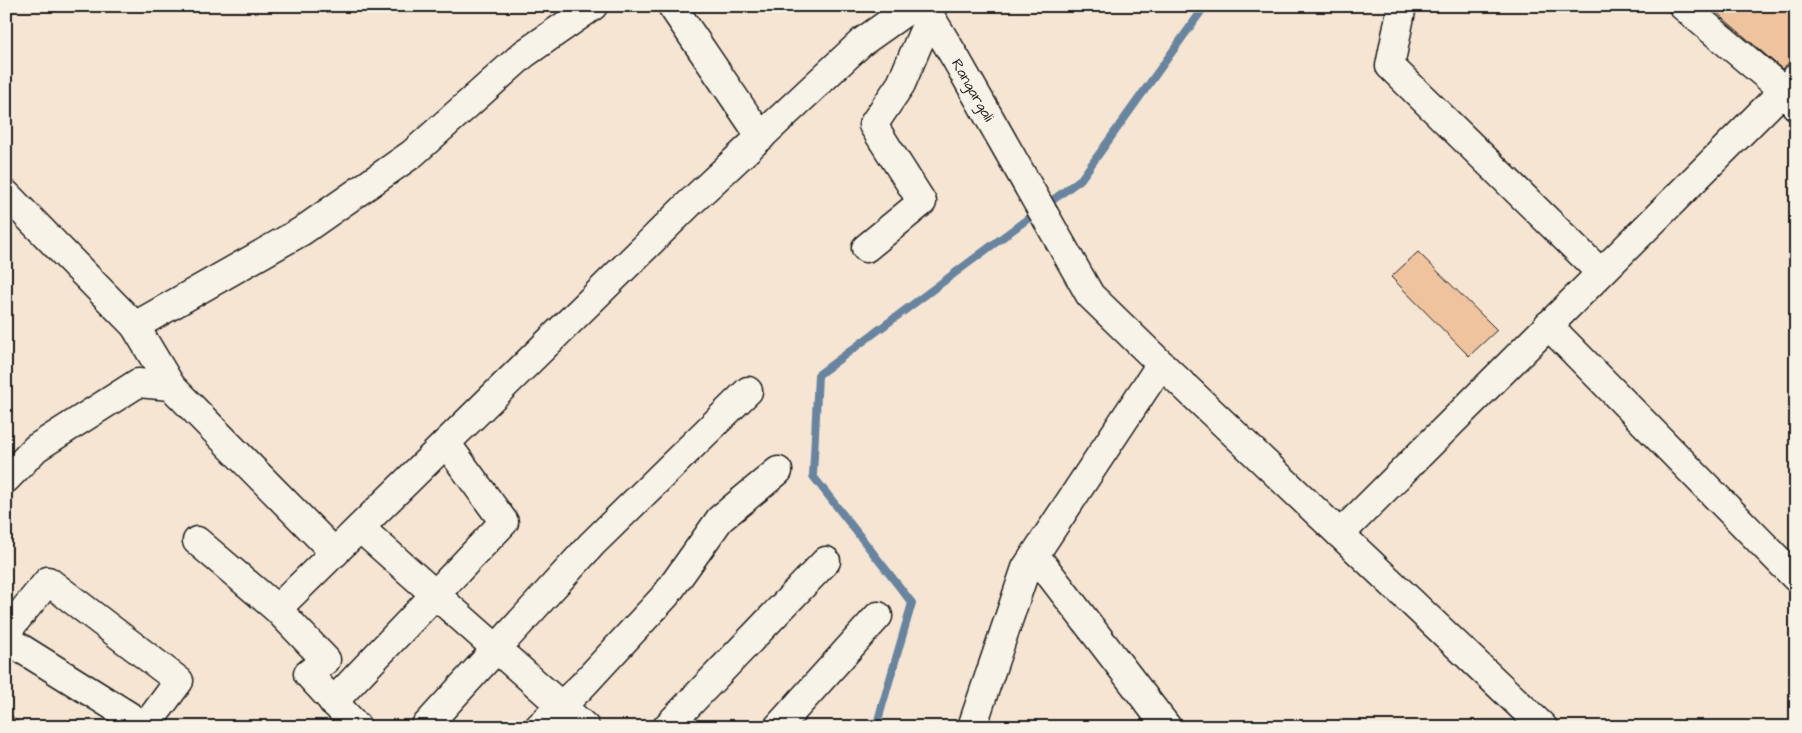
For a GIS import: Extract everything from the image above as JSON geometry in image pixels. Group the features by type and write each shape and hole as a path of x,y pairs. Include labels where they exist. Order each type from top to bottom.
{"street":[{"path":"135,326 302,231 412,154 524,54 593,6"},
{"path":"672,6 761,136"},
{"path":"1402,6 1390,66 1600,272"},
{"path":"1340,534 1600,272 1792,91 1683,6"},
{"path":"277,609 692,200 862,42 922,10"},
{"path":"866,248 922,202 873,125 901,84 922,10"},
{"name":"Rangargali","path":"922,10 1022,175 1090,295 1544,727"},
{"path":"6,194 135,326 171,386 335,553"},
{"path":"1548,325 1796,578"},
{"path":"978,723 1026,568 1161,364"},
{"path":"6,479 36,448 138,383 171,386"},
{"path":"425,727 592,544 748,391"},
{"path":"334,702 504,522 446,443"},
{"path":"539,727 581,687 666,595 720,519 778,471"},
{"path":"360,528 585,727"},
{"path":"197,541 277,609 326,660 308,674 357,727"},
{"path":"1035,555 1167,727"},
{"path":"667,727 826,561"},
{"path":"6,632 48,581 179,681 145,726 6,639"},
{"path":"778,727 878,616"}],"building":[{"path":"1709,6 1796,6 1796,56 1782,69"},
{"path":"1418,252 1497,330 1469,356 1391,277"},
{"path":"6,710 23,727 6,727"}],"waterway":[{"path":"876,727 912,603 813,476 818,375 1081,179 1205,6"}]}
